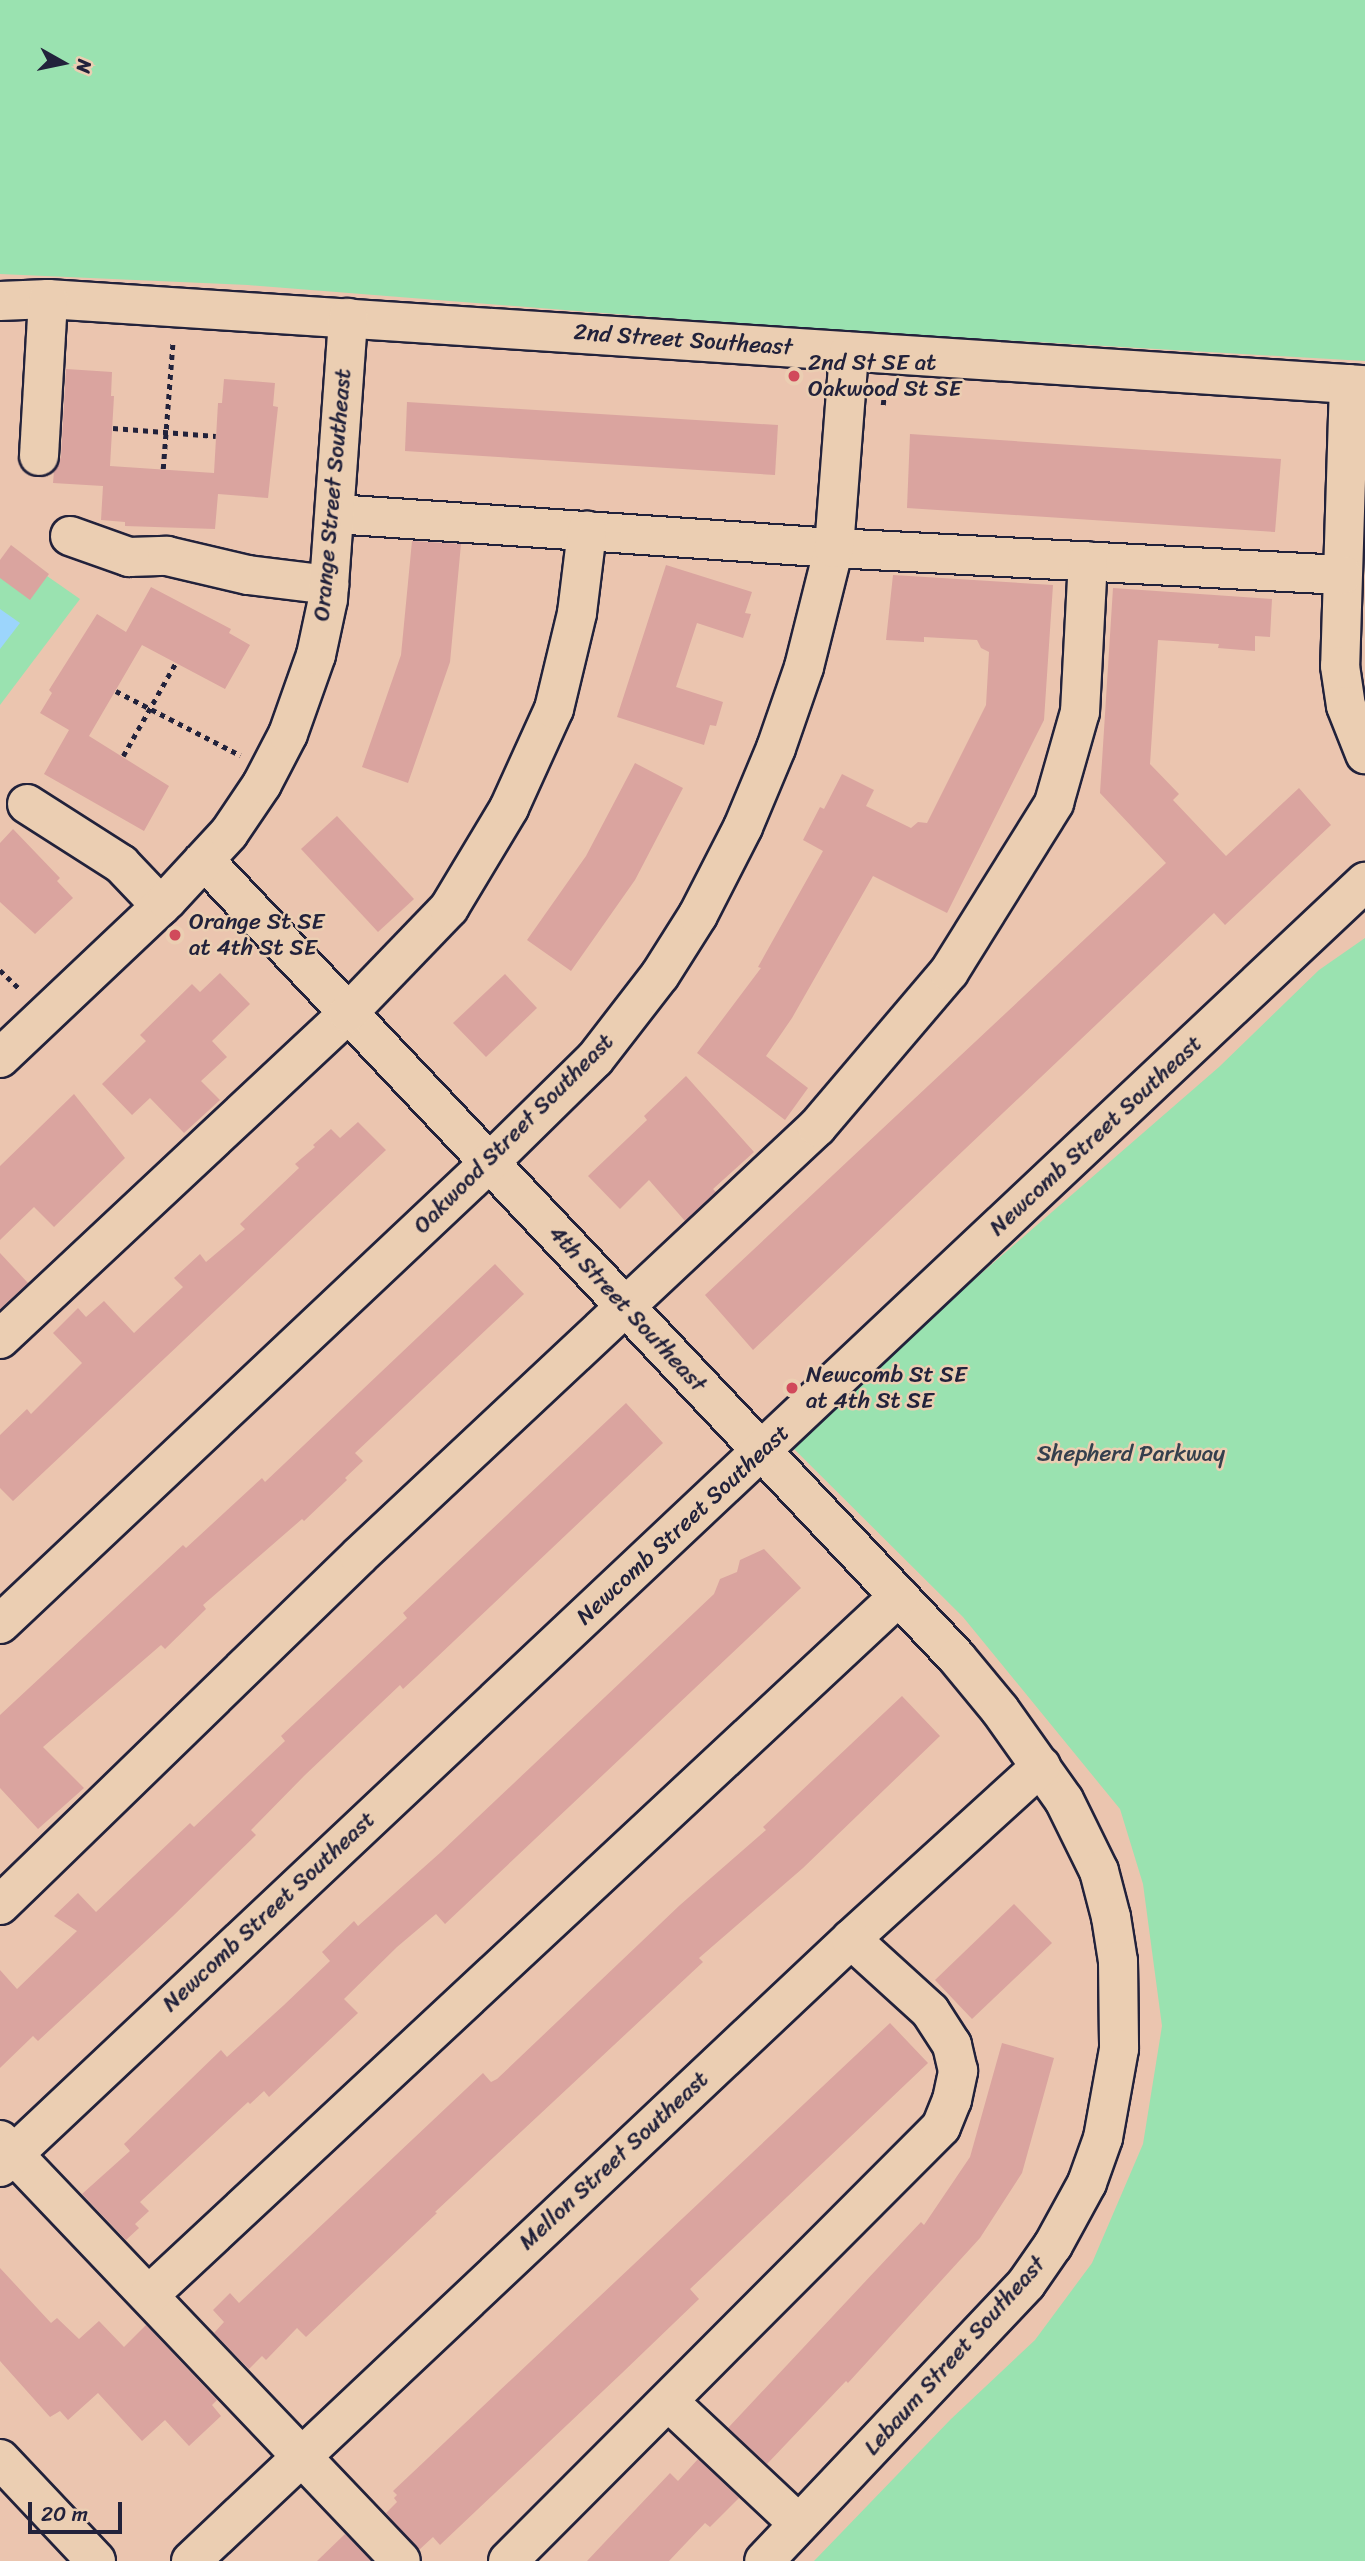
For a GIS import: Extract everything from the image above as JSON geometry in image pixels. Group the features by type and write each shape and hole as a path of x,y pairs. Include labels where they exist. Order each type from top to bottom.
{"street":[{"name":"2nd Street Southeast","path":"0,301 48,299 1357,384"},
{"path":"39,456 48,299"},
{"name":"Orange Street Southeast","path":"0,1058 161,906 204,860 247,808 288,734 316,655 329,585 348,318"},
{"name":"Oakwood Street Southeast","path":"0,1624 489,1163 595,1059 660,975 698,915 743,827 776,748 804,667 834,548 849,352"},
{"path":"1357,384 1342,575 1341,679 1349,719 1365,754"},
{"path":"335,514 834,548 1342,575"},
{"path":"0,1339 348,1013 449,908 509,808 554,709 577,613 587,531"},
{"path":"70,536 129,557 167,556 248,575 329,585"},
{"path":"0,1905 359,1556 826,1116 949,972 1055,803 1080,712 1088,562"},
{"path":"27,804 121,864 161,906"},
{"name":"4th Street Southeast","path":"204,860 760,1452 899,1596 981,1685 1041,1766"},
{"name":"Newcomb Street Southeast","path":"5,2153 760,1452 1365,882"},
{"path":"149,2295 899,1596"},
{"name":"Mellon Street Southeast","path":"191,2561 851,1939 1041,1766"},
{"name":"Lebaum Street Southeast","path":"764,2561 1026,2284 1066,2225 1087,2182 1103,2138 1119,2049 1119,1983 1111,1917 1099,1871 1080,1826 1041,1766"},
{"path":"508,2561 941,2127 952,2100 958,2071 952,2045 930,2011 851,1939"},
{"path":"5,2153 149,2295 401,2561"},
{"path":"669,2402 799,2524"},
{"path":"0,2459 96,2561"}],"path":[{"path":"163,469 173,335"},
{"path":"882,410 885,386 898,387"},
{"path":"113,428 216,436"},
{"path":"123,756 175,664"},
{"path":"116,691 244,757"},
{"path":"0,970 22,991"}],"green space":[{"path":"0,0 1365,0 1365,361 793,328 248,285 0,274"},
{"path":"47,576 80,599 0,705 0,578"},
{"name":"Shepherd Parkway","path":"1365,938 1365,2561 814,2561 951,2419 1035,2340 1092,2263 1143,2144 1162,2026 1143,1884 1120,1809 963,1617 787,1442 1219,1067 1319,970"}],"water":[{"path":"0,609 20,623 0,649"}],"building":[{"path":"66,369 112,372 111,396 114,396 110,466 214,473 218,403 222,403 224,379 275,383 273,406 278,407 268,498 218,494 215,529 125,526 125,522 101,520 103,486 53,483 54,471 61,457"},
{"path":"407,402 778,425 775,475 405,451"},
{"path":"910,434 1281,459 1275,532 907,508"},
{"path":"412,541 461,544 450,662 408,783 362,767 401,655"},
{"path":"11,545 49,574 30,600 0,578 0,560"},
{"path":"666,565 752,592 745,613 751,614 743,638 697,623 676,687 723,702 716,726 710,725 704,745 617,717"},
{"path":"893,575 1053,585 1044,720 947,913 873,876 792,1018 766,1056 808,1088 785,1120 697,1053 761,968 758,967 823,851 803,840 820,807 824,809 842,774 874,790 866,806 911,828 918,822 927,823 986,705 989,652 981,648 977,640 924,637 924,642 886,640"},
{"path":"151,587 231,629 229,633 250,645 225,689 142,645 89,736 169,786 144,831 44,774 69,730 40,713 52,693 49,690 97,614 126,632"},
{"path":"1113,588 1272,599 1270,637 1255,636 1255,651 1218,648 1219,644 1158,640 1150,764 1179,794 1173,800 1226,856 1299,788 1331,825 1225,925 1214,913 753,1350 705,1295 1166,863 1100,793"},
{"path":"635,763 683,788 635,880 571,971 527,940 586,856"},
{"path":"337,816 414,899 378,932 301,849"},
{"path":"13,829 60,878 57,881 73,898 35,934 0,902 0,843"},
{"path":"220,973 250,1004 212,1041 227,1057 201,1081 220,1100 184,1133 150,1098 132,1115 102,1084 146,1041 140,1035 192,984 200,992"},
{"path":"505,974 537,1008 486,1057 453,1023"},
{"path":"686,1076 754,1152 713,1189 716,1192 685,1221 649,1180 620,1209 588,1176 647,1120 644,1116"},
{"path":"74,1094 125,1158 54,1227 34,1207 0,1240 0,1166"},
{"path":"358,1122 386,1150 13,1501 0,1488 0,1435 27,1409 31,1414 82,1363 53,1333 78,1308 86,1317 104,1301 134,1333 183,1287 174,1278 200,1254 206,1262 245,1229 240,1224 299,1168 295,1164 315,1147 313,1145 331,1129 340,1138"},
{"path":"0,1253 28,1283 0,1309"},
{"path":"495,1264 524,1294 355,1453 363,1461 304,1521 302,1519 203,1605 206,1609 165,1649 161,1645 43,1747 84,1788 38,1829 0,1788 0,1715 183,1545 186,1548 262,1478 265,1482"},
{"path":"626,1403 663,1443 403,1689 400,1685 305,1775 251,1830 256,1835 173,1916 38,2041 33,2036 0,2068 0,1970 17,1989 77,1931 54,1916 78,1893 96,1912 190,1823 194,1827 285,1741 281,1736 407,1618 403,1613"},
{"path":"764,1549 801,1588 445,1924 436,1914 397,1947 344,1999 358,2013 269,2097 264,2091 250,2104 248,2102 140,2202 149,2211 135,2224 139,2228 126,2240 82,2194 130,2151 124,2144 221,2050 227,2057 284,2005 330,1961 322,1952 354,1921 358,1926 441,1852 714,1594 720,1579 737,1572 740,1560"},
{"path":"902,1696 940,1736 803,1868 699,1958 703,1962 435,2212 437,2213 306,2337 297,2328 266,2360 262,2356 249,2369 214,2333 224,2322 213,2310 230,2293 239,2303 483,2073 491,2082 497,2079 680,1905 766,1830 763,1827"},
{"path":"1014,1904 1052,1943 972,2019 935,1980"},
{"path":"890,2023 928,2063 690,2289 699,2299 622,2373 440,2545 433,2537 419,2550 386,2513 397,2502 394,2498 397,2495 393,2491"},
{"path":"1002,2043 1054,2058 1022,2173 980,2238 848,2383 846,2381 767,2464 728,2428 921,2222 924,2225 970,2157"},
{"path":"0,2268 51,2323 57,2318 79,2339 99,2321 124,2347 146,2325 217,2400 212,2405 221,2416 189,2446 165,2420 142,2441 98,2393 68,2420 60,2411 50,2417 0,2361"},
{"path":"698,2459 739,2498 710,2527 705,2523 669,2561 587,2561 670,2473 678,2481"},
{"path":"345,2534 371,2561 317,2561"}],"place":[{"name":"2nd St SE at Oakwood St SE","path":"794,376"},
{"name":"Orange St SE at 4th St SE","path":"175,935"},
{"name":"Newcomb St SE at 4th St SE","path":"792,1388"}]}
